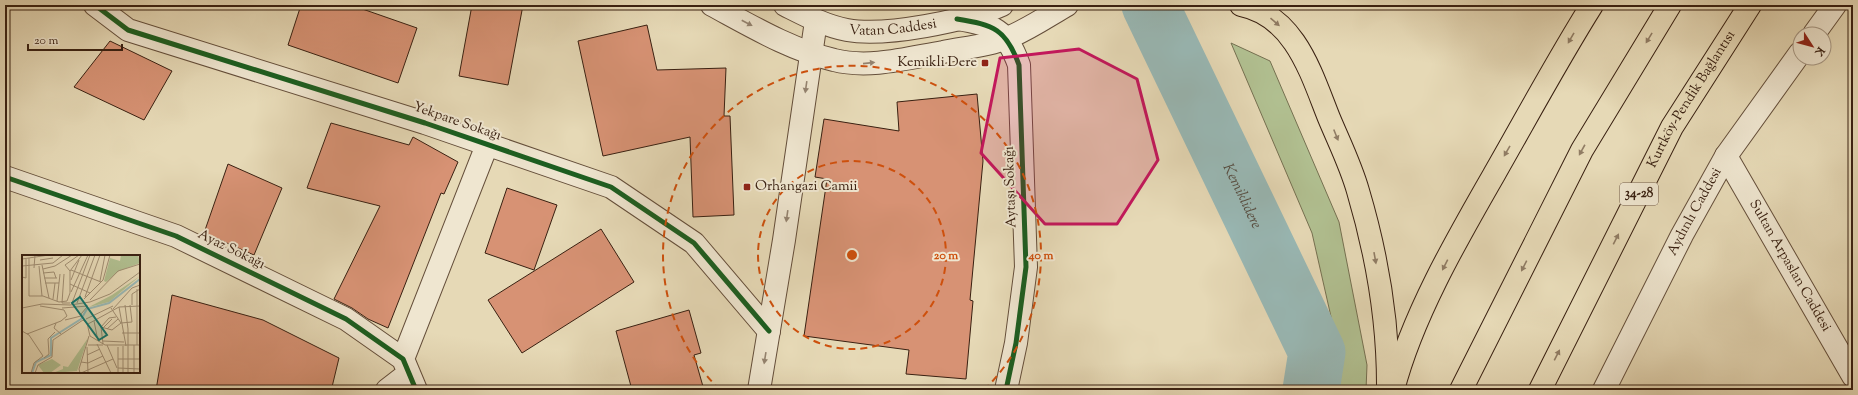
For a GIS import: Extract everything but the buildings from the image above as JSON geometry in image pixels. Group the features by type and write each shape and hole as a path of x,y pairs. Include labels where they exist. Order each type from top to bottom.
{"highway":[{"path":"1241,5 1254,8 1272,18 1294,39 1307,63 1358,190 1373,246 1385,316 1387,390"},
{"path":"1393,390 1399,365 1426,302 1473,211 1592,5"},
{"path":"1461,390 1582,150 1670,5"},
{"name":"Kurtköy-Pendik Bağlantısı","path":"1540,390 1672,127 1750,5"}],"street":[{"name":"Yekpare Sokağı","path":"95,5 128,30 425,123 611,187 694,243 769,331"},
{"path":"712,5 811,54 836,61 862,63 899,59 976,46 1006,39 1067,5"},
{"name":"Vatan Caddesi","path":"785,5 816,21 848,30 872,31 900,30 957,19 988,11 1002,5"},
{"path":"1020,66 1026,46 1034,34 1044,23 1067,5"},
{"path":"1820,26 1835,5"},
{"name":"Aytaşı Sokağı","path":"957,19 984,23 1000,32 1013,47 1020,66 1026,266 1016,342 1006,390"},
{"path":"759,390 816,21"},
{"name":"Aydınlı Caddesi","path":"1608,387 1682,235 1726,156 1792,64"},
{"path":"387,390 410,374 487,145"},
{"name":"Sultan Arpaslan Caddesi","path":"1726,156 1853,376"},
{"name":"Ayaz Sokağı","path":"5,177 176,236 346,319 410,374"}],"highlighted area":[{"path":"1079,49 1137,79 1158,160 1117,224 1045,224 981,153 1000,58"}],"green space":[{"path":"1231,43 1270,61 1339,222 1367,365 1366,390 1330,390 1337,343 1312,233"}],"waterway":[{"name":"Kemiklidere","path":"1150,5 1317,352 1311,390"}],"cycle path":[{"path":"95,5 128,30 425,123 611,187 694,243 769,331"},
{"path":"957,19 970,21 997,31 1009,43 1019,65 1026,267 1016,343 1006,390"},
{"path":"5,177 176,236 346,319 403,359 416,390"}],"place":[{"name":"Kemikli Dere","path":"985,63"},
{"name":"Orhangazi Camii","path":"747,187"}]}
